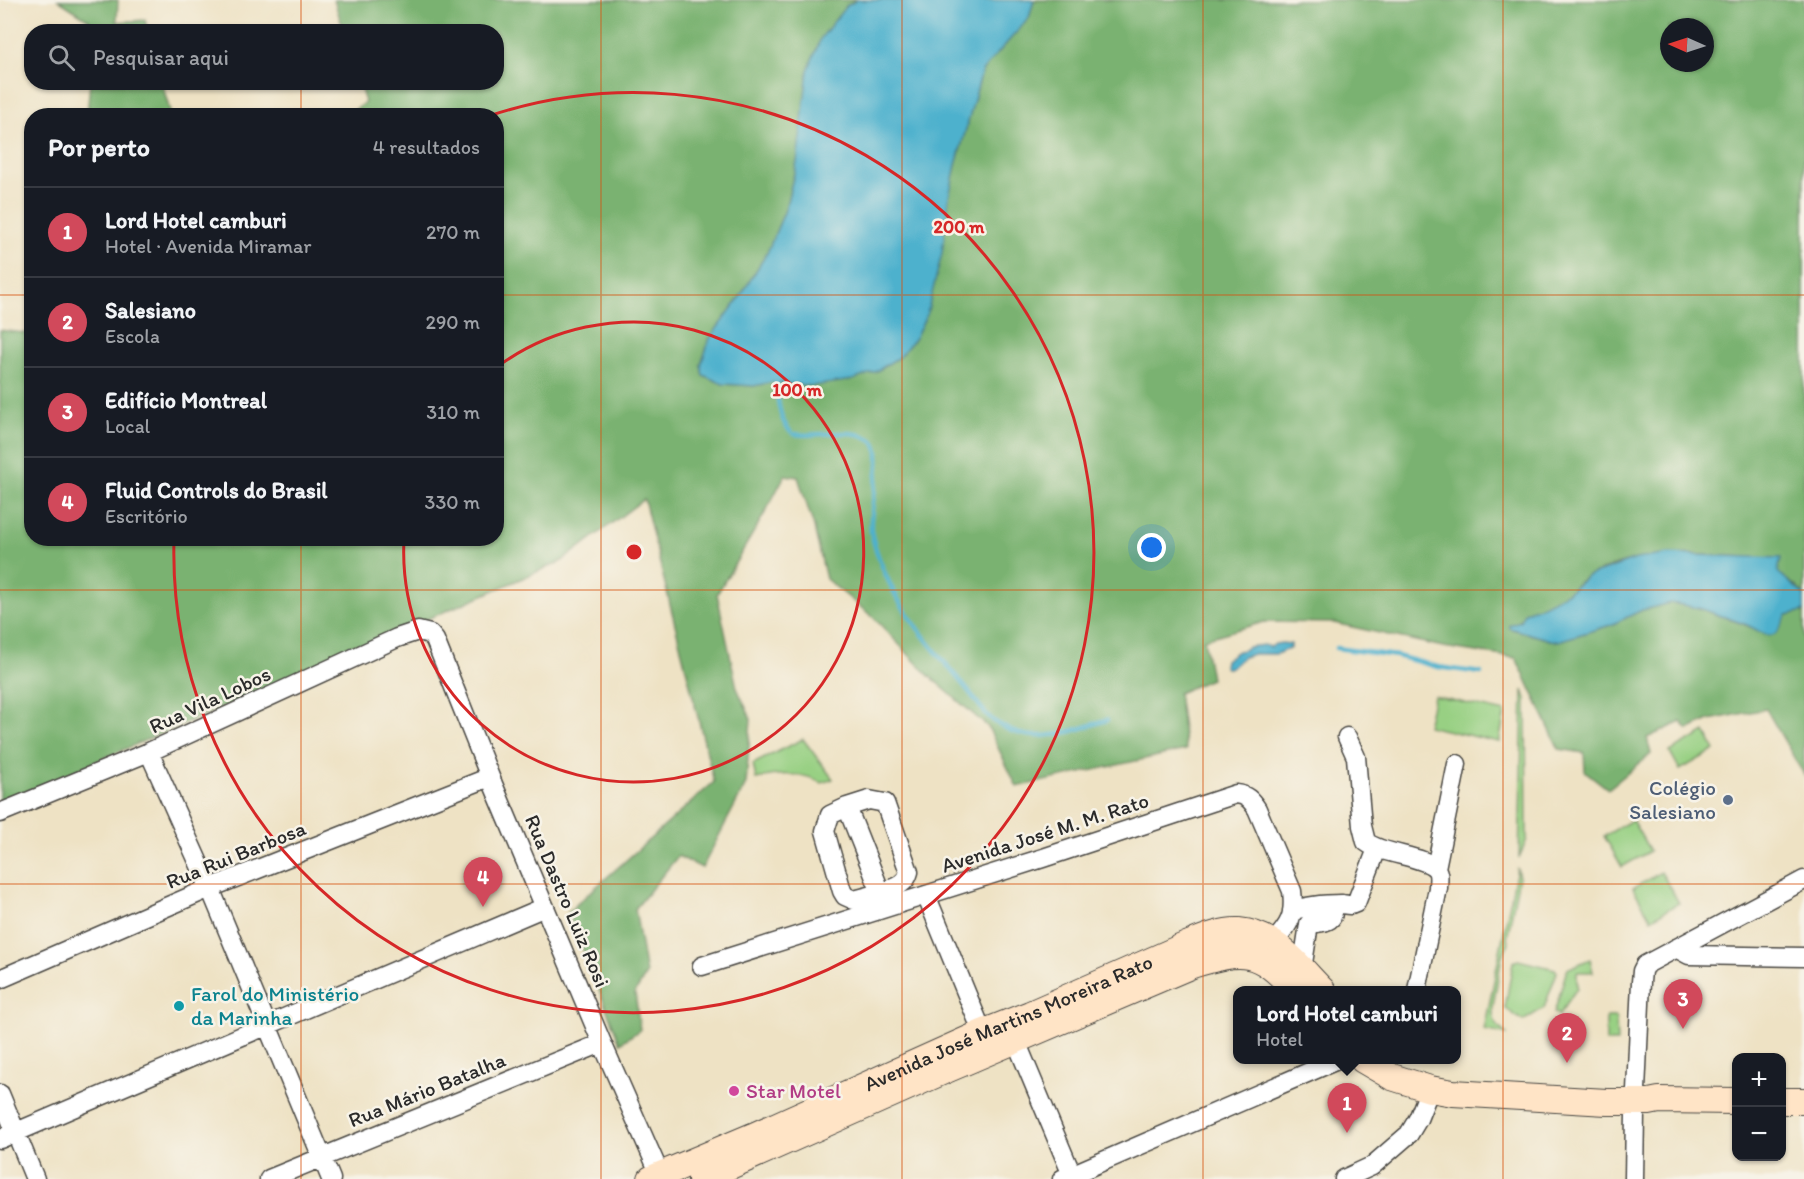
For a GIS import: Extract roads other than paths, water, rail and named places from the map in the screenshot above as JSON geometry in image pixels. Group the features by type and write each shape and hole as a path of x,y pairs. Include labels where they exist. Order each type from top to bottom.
{"street":[{"name":"Rua Vila Lobos","path":"0,813 149,752 409,633 423,632 435,640"},
{"name":"Rua Dastro Luiz Rosi","path":"435,640 602,1043 674,1175"},
{"path":"1347,737 1356,757 1364,836 1368,844 1436,868"},
{"path":"149,752 210,888 331,1179"},
{"path":"1418,986 1438,888 1439,875 1436,868 1456,764"},
{"name":"Rua Rui Barbosa","path":"0,979 210,888 490,777"},
{"name":"Avenida José M. M. Rato","path":"702,966 884,900 926,895 1236,794 1244,795 1257,809 1292,891 1293,911"},
{"path":"869,800 885,803 909,872 908,879 884,900 854,900 845,896 825,831 830,815 869,800"},
{"path":"847,807 884,900"},
{"path":"1274,942 1286,929 1293,911 1305,907 1351,906 1356,903 1377,849"},
{"path":"1634,1179 1643,1099 1642,971 1645,965 1804,880"},
{"path":"926,895 986,1041 982,1050 971,1061"},
{"path":"1298,980 1309,924 1324,922 1332,917 1334,912 1332,905"},
{"path":"8,1136 545,907"},
{"name":"Avenida José Martins Moreira Rato","path":"674,1175 753,1136 982,1033 1189,944 1216,935 1238,931 1274,942 1298,980"},
{"path":"1676,948 1689,955 1804,957"},
{"name":"Avenida José Martins Moreira Rato","path":"674,1175 971,1061 1192,965 1218,957 1241,954 1255,957 1281,975 1312,986"},
{"path":"1030,1014 1016,1026 1013,1034 1067,1177 1326,1064"},
{"name":"Rua Mário Batalha","path":"269,1179 602,1043"},
{"path":"1371,1064 1392,1077 1430,1089 1472,1094 1732,1101"},
{"path":"1405,1064 1426,1075 1443,1079 1643,1099"},
{"path":"1344,1179 1372,1166 1409,1134 1418,1119 1430,1089"},
{"path":"0,1094 8,1136 35,1179"},
{"path":"1786,1101 1804,1101"}],"water":[{"path":"857,0 1034,0 1029,18 982,71 956,165 949,197 942,253 927,314 915,338 899,357 877,371 853,380 812,386 772,382 754,386 723,384 703,375 701,365 710,338 740,297 767,253 785,210 797,162 808,70 821,38 846,6"},
{"path":"1669,554 1781,558 1778,572 1804,595 1804,611 1787,615 1777,633 1772,635 1766,635 1747,625 1699,608 1671,603 1642,610 1611,625 1558,641 1509,628 1509,625 1520,621 1525,612 1568,592 1588,576 1636,559"},
{"path":"1282,643 1291,644 1291,647 1277,654 1254,654 1243,657 1231,668 1224,666 1225,660 1248,647 1264,645 1271,647"}],"waterway":[{"path":"776,377 781,413 790,431"},
{"path":"794,434 847,433 867,437 874,442 877,448 878,470 871,531 884,570 898,599 918,629 991,718 1014,732 1038,736 1061,734 1107,720"},
{"path":"1336,648 1397,656 1438,667 1481,673"}],"place":[{"name":"Colégio Salesiano","path":"1728,800"},
{"name":"Fluid Controls do Brasil","path":"483,907"},
{"name":"Farol do Ministério da Marinha","path":"179,1006"},
{"name":"Edifício Montreal","path":"1683,1029"},
{"name":"Salesiano","path":"1567,1063"},
{"name":"Star Motel","path":"734,1091"},
{"name":"Lord Hotel camburi","path":"1347,1133"}]}
